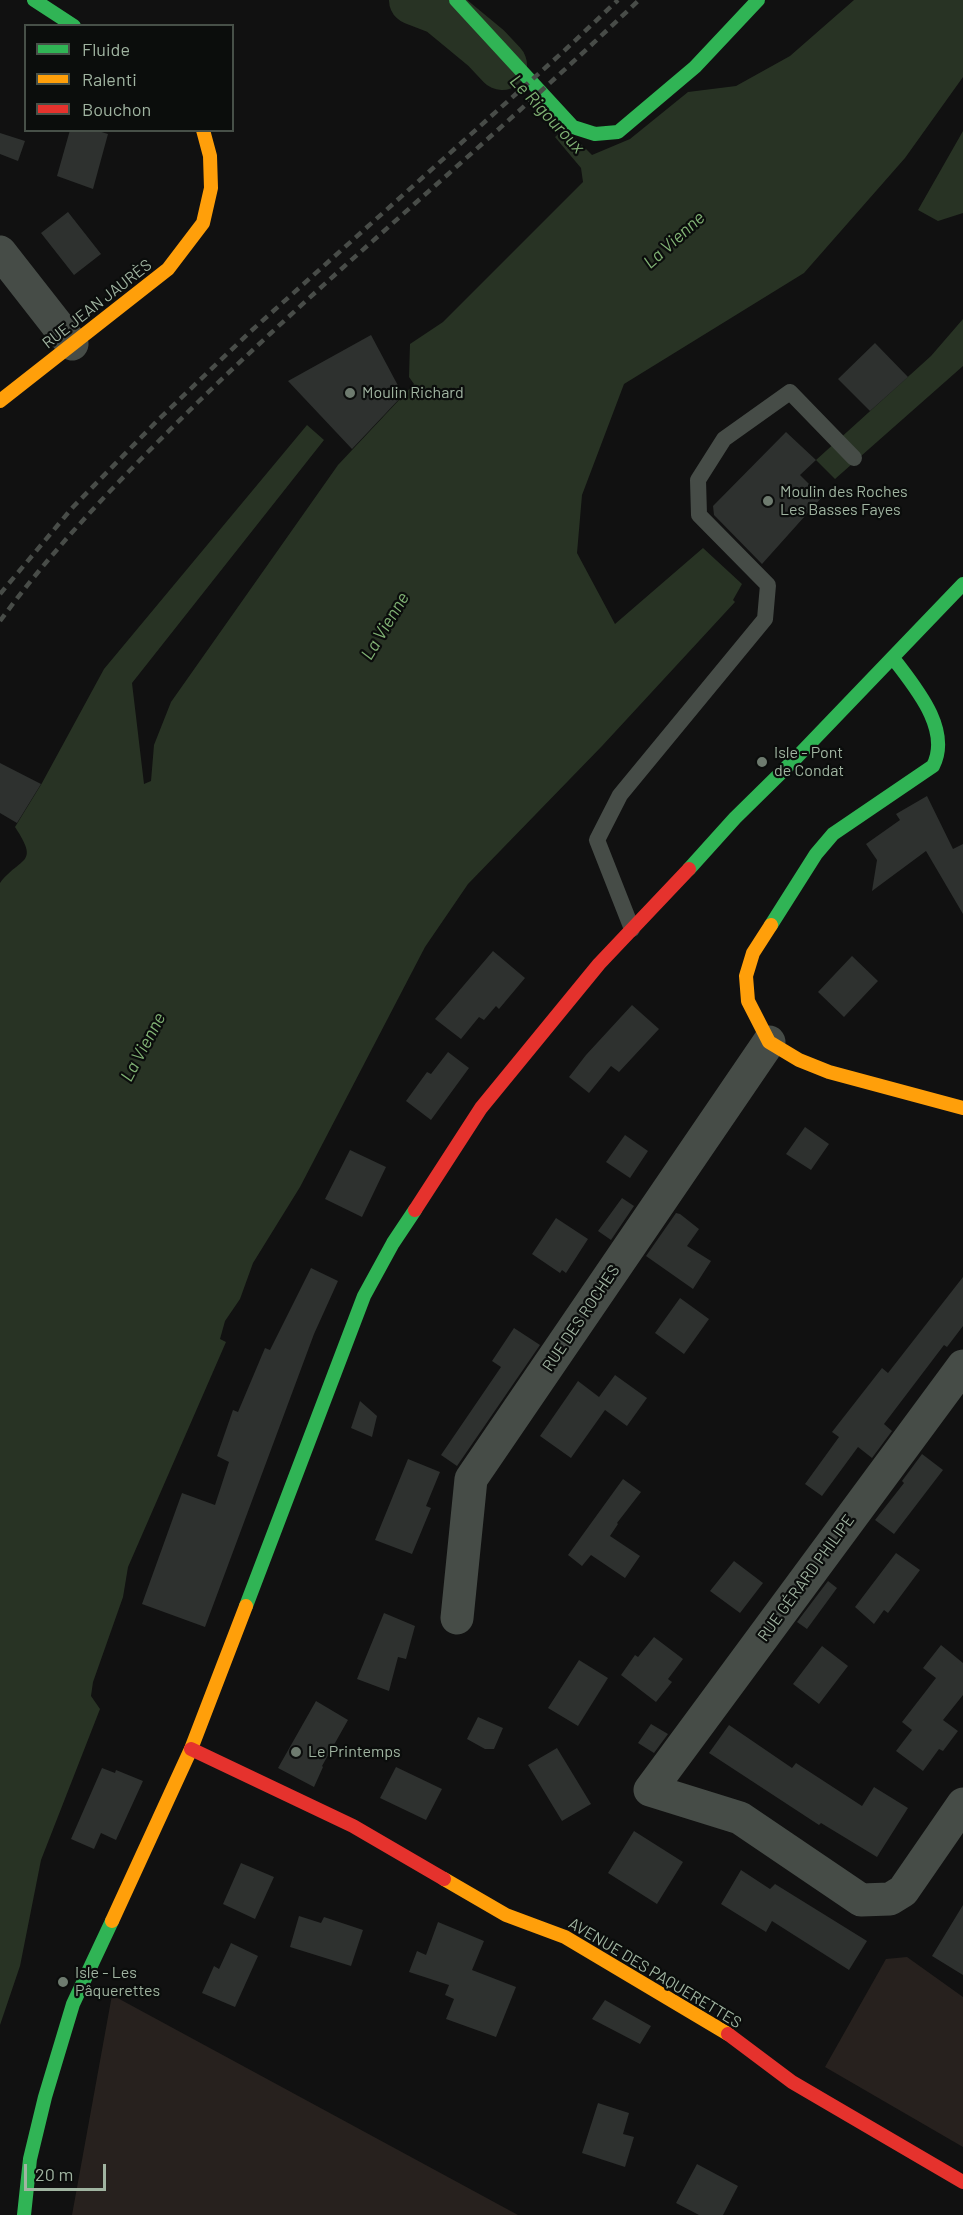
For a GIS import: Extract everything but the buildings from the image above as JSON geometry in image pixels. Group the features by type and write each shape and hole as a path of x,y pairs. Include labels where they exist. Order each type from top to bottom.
{"main road":[{"path":"34,0 71,24"},
{"path":"456,0 573,127 595,134 618,132 695,67 758,0"},
{"name":"RUE JEAN JAURÈS","path":"0,401 168,269 204,223 211,188 210,156 203,132"},
{"path":"24,2215 30,2158 42,2107 73,2004 191,1749 364,1296 393,1243 481,1108 599,964 735,818 963,584"},
{"path":"893,658 927,709 937,731 938,753 933,766 833,834 816,854 753,953 746,976 748,1001 769,1042 799,1060 829,1072 963,1108"},
{"name":"AVENUE DES PAQUERETTES","path":"191,1749 353,1826 506,1915 565,1936 732,2037 792,2082 963,2182"}],"street":[{"path":"0,252 72,344"},
{"name":"RUE DES ROCHES","path":"457,1618 471,1479 769,1042"},
{"name":"RUE GÉRARD PHILIPE","path":"963,1366 650,1790 740,1818 861,1900 890,1899 903,1891 963,1804"}],"lane":[{"path":"632,929 597,840 620,795 765,619 768,585 699,515 698,480 724,440 790,392 854,458"}],"shaded area":[{"path":"907,1957 963,1997 963,2147 825,2067 886,1959"},
{"path":"112,1995 518,2215 72,2215"}],"water":[{"name":"La Vienne","path":"854,0 963,0 963,77 905,158 804,273 624,384 582,495 577,553 615,624 703,548 742,584 733,600 735,602 602,746 468,884 425,947 300,1187 253,1263 240,1299 225,1321 220,1339 226,1342 128,1567 123,1597 93,1682 91,1696 100,1709 41,1860 20,1966 0,2025 0,883 25,859 27,854 15,827 42,783 104,669 307,425 324,440 132,683 144,784 151,781 154,745 171,702 338,465 414,384 409,377 410,344 443,322 583,182 581,168 555,137 565,128 592,155 630,139 688,92 736,86 790,56"},
{"path":"963,131 963,213 938,221 918,210"},
{"path":"963,319 963,366 835,479 816,460 931,356"}],"waterway":[{"name":"Le Rigouroux","path":"414,0 440,10 486,48 502,65"}],"railway":[{"path":"0,594 73,507 159,419 251,331 618,0"},
{"path":"0,621 69,536 119,481 197,403 251,351 529,102 639,0"}],"traffic: fast":[{"path":"34,0 71,24"},
{"path":"456,0 573,127 595,134 618,132 695,67 758,0"},
{"path":"689,869 735,818 796,758 963,584"},
{"path":"771,925 816,854 833,834 933,766 938,752 938,737 934,723 920,695 893,658"},
{"path":"246,1606 364,1296 393,1243 415,1210"},
{"path":"24,2215 30,2159 45,2097 73,2004 112,1921"}],"traffic: slow":[{"path":"0,401 168,269 203,223 211,188 210,156 204,132"},
{"path":"771,925 753,953 746,976 748,1001 769,1042 799,1060 829,1072 963,1108"},
{"path":"112,1921 191,1749 246,1606"},
{"path":"444,1879 506,1915 565,1937 728,2034"}],"traffic: jam":[{"path":"415,1210 481,1108 599,964 689,869"},
{"path":"191,1749 353,1826 444,1879"},
{"path":"728,2034 792,2082 963,2182"}],"place":[{"name":"Moulin Richard","path":"350,393"},
{"name":"Moulin des Roches Les Basses Fayes","path":"768,501"},
{"name":"Isle - Pont de Condat","path":"762,762"},
{"name":"Le Printemps","path":"296,1752"},
{"name":"Isle - Les Pâquerettes","path":"63,1982"}]}
